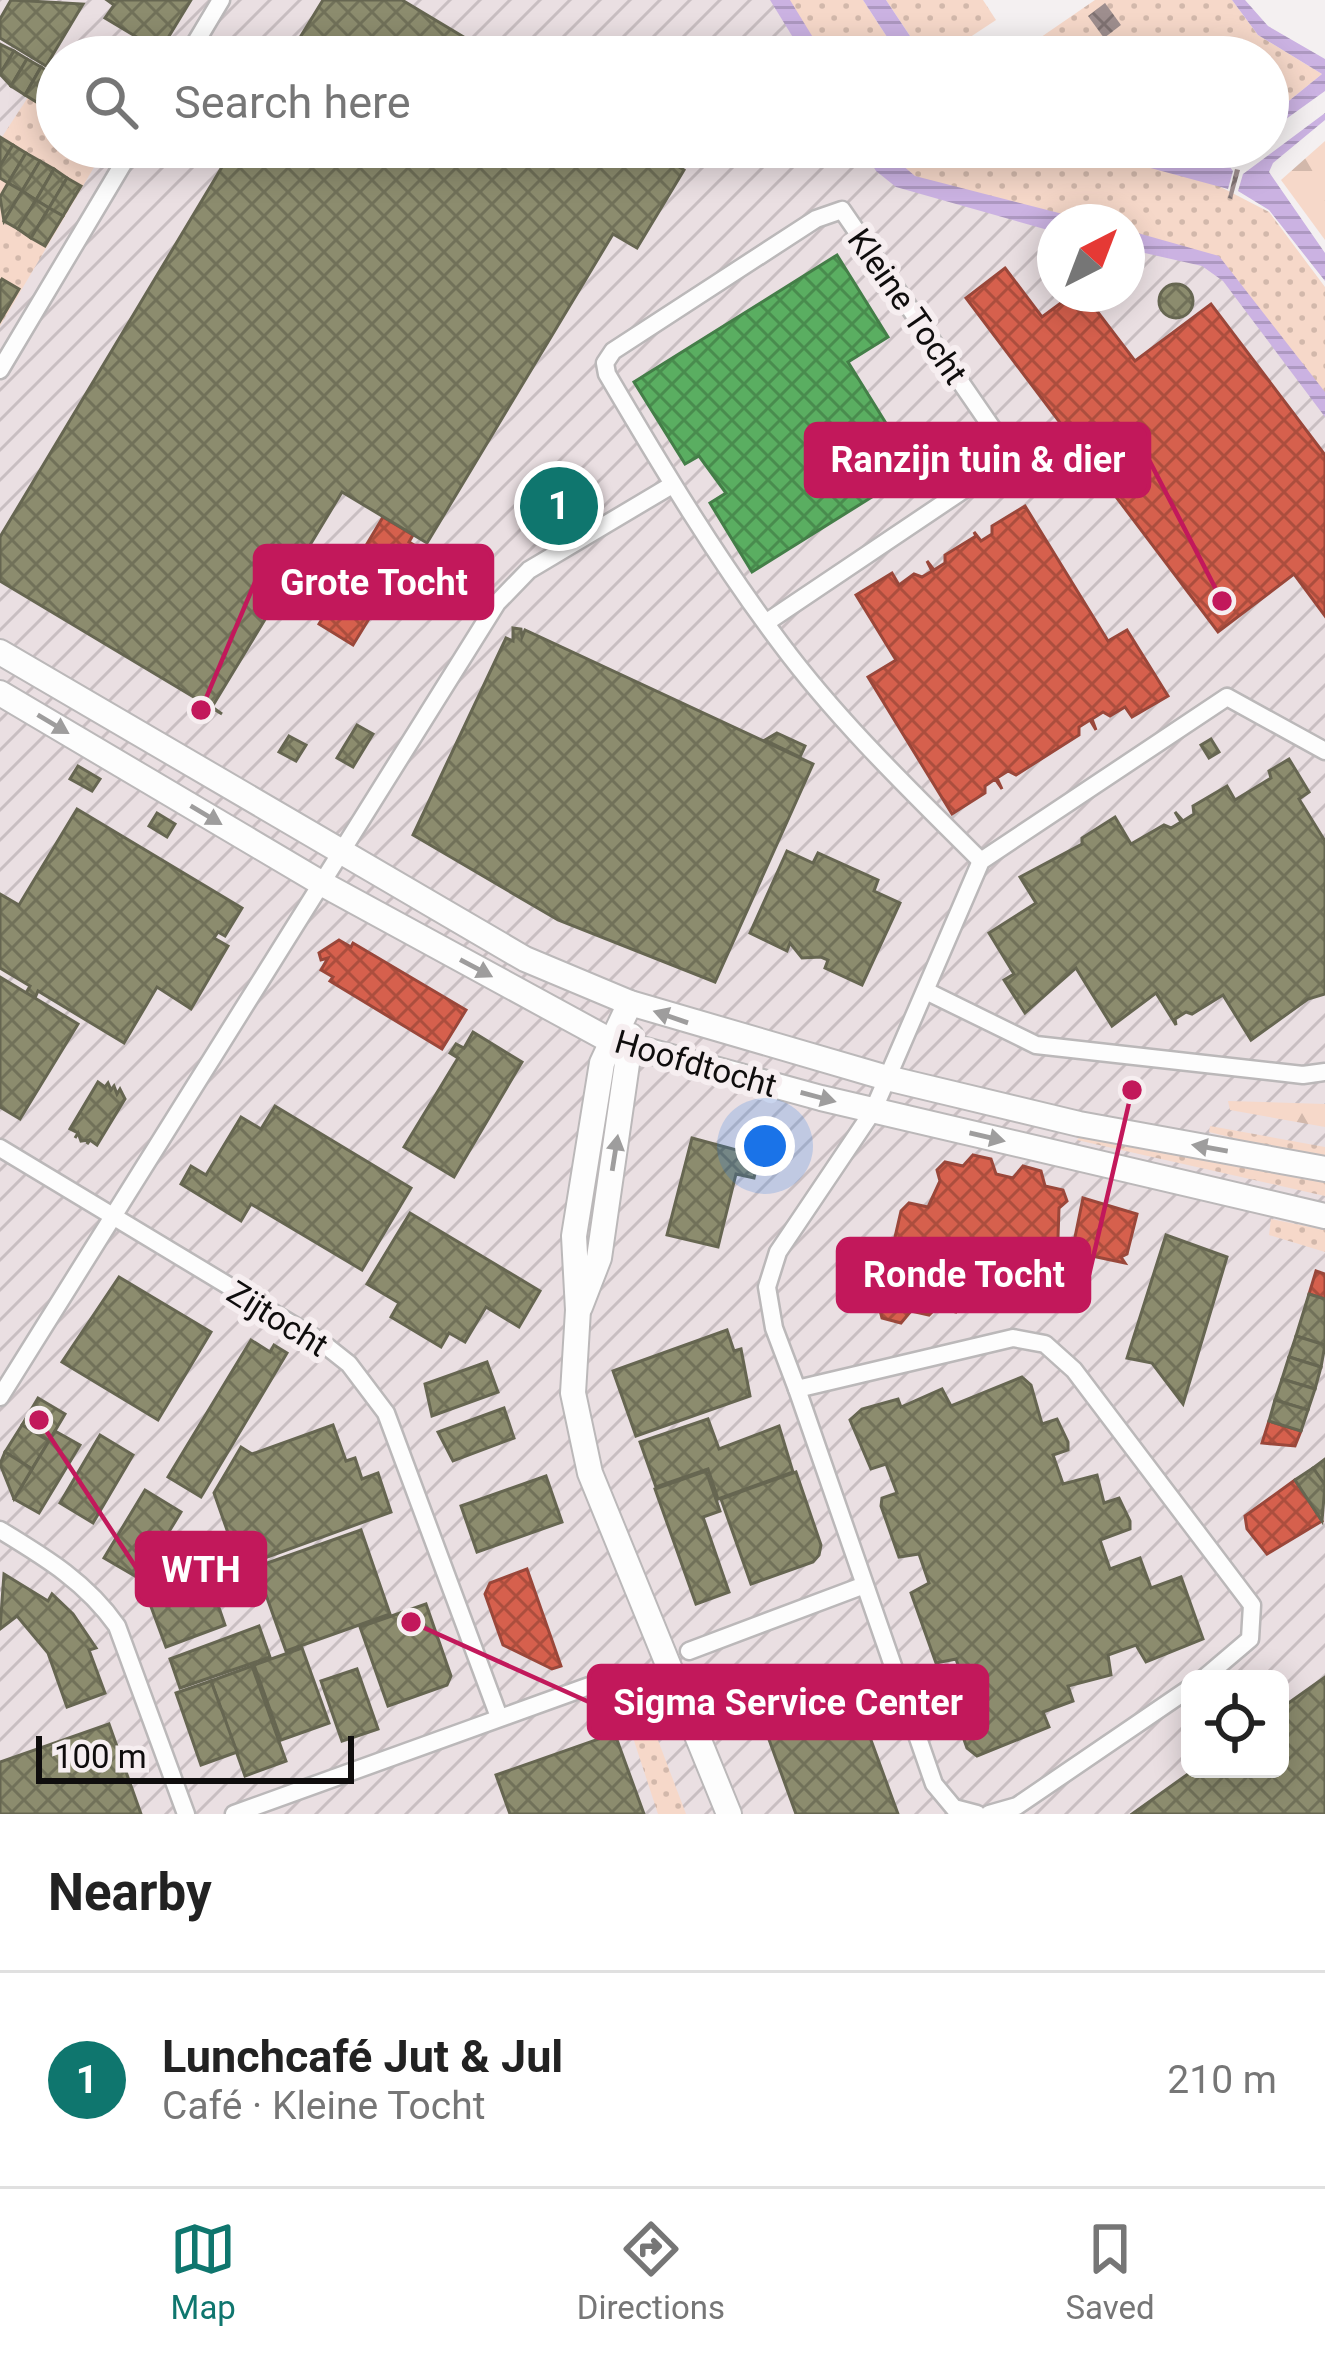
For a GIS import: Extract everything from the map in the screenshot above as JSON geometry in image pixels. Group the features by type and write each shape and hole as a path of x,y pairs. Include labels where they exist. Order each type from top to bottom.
{"main road":[{"name":"Hoofdtocht","path":"0,652 525,959 630,1003 887,1078 1079,1124 1325,1169"},
{"name":"Hoofdtocht","path":"0,693 321,884 620,1044 873,1111 1325,1216"},
{"path":"630,1003 574,1236 578,1310 573,1394 590,1473 729,1814"}],"street":[{"path":"200,36 221,0"},
{"path":"0,370 121,168"},
{"name":"Kleine Tocht","path":"767,622 996,467 1004,456 997,435 842,210 797,231 613,351 605,363 672,485 767,622 900,781 981,861"},
{"path":"0,1397 109,1216 497,603 529,570 672,485"},
{"path":"977,1814 954,1808 934,1784 862,1586 767,1287 789,1231 873,1111 981,861 1227,697 1325,751"},
{"path":"926,991 1036,1045 1303,1075 1325,1072"},
{"name":"Zijtocht","path":"0,1148 320,1340 369,1387 386,1413 499,1717"},
{"path":"796,1389 1013,1338 1045,1344 1074,1370 1252,1605 1250,1639 1214,1670"},
{"path":"0,1531 64,1570 98,1599 117,1626 186,1814"},
{"path":"689,1651 862,1586"},
{"path":"234,1814 617,1676"},
{"path":"989,1814 1017,1807 1181,1694"}],"shaded area":[{"path":"0,0 827,0 854,36 36,36 36,168 974,168 1037,210 1037,312 1145,312 1145,235 1218,261 1325,392 1325,1814 0,1814"},
{"path":"770,0 790,0 812,36 792,36"},
{"path":"863,0 886,0 910,36 886,36"},
{"path":"1232,0 1245,0 1268,26 1285,36 1258,35"},
{"path":"1289,38 1325,59 1325,91 1289,117 1289,101 1322,74 1289,54"},
{"path":"1325,113 1325,120 1289,150 1289,140"},
{"path":"874,168 906,168 915,176 1037,207 1037,227 896,187"},
{"path":"1150,168 1231,168 1228,189"},
{"path":"1251,168 1271,168 1269,172 1325,253 1325,281 1269,210 1238,191 1243,174"},
{"path":"1145,235 1219,256 1325,392 1325,417 1223,281 1202,266 1145,253"}],"green space":[{"path":"778,0 863,0 886,36 801,36"},
{"path":"886,0 983,0 996,20 972,36 910,36"},
{"path":"1095,0 1232,0 1260,36 1043,36"},
{"path":"1289,54 1322,74 1289,101"},
{"path":"36,85 36,168 94,168 0,326 0,140"},
{"path":"1325,141 1325,240 1281,180"},
{"path":"886,168 1156,168 1211,182 1269,212 1325,287 1325,400 1221,267 1145,243 1145,204 1037,204 1037,214 891,176"},
{"path":"1228,1101 1325,1104 1325,1127 1230,1110"},
{"path":"1210,1126 1325,1147 1325,1160 1209,1132"},
{"path":"1081,1136 1325,1179 1325,1196 1077,1140"},
{"path":"1271,1219 1325,1230 1325,1252 1269,1235"},
{"path":"631,1683 639,1690 686,1814 658,1814 622,1704 620,1686"}],"building: Shops":[{"path":"1005,268 1042,317 1049,312 1098,312 1135,361 1211,304 1325,455 1325,616 1294,574 1218,632 966,298"},
{"path":"576,469 593,496 539,530 522,503"},
{"path":"1025,506 1108,641 1127,630 1168,696 1132,717 1125,707 1110,716 1103,712 1092,719 1096,730 1090,720 1079,727 1079,735 1016,775 1008,771 997,778 1002,789 995,779 985,786 985,793 952,814 868,677 896,660 856,595 892,573 899,585 914,574 922,577 932,571 927,561 934,570 945,563 945,555 976,536 974,532 981,541 992,534 992,526"},
{"path":"383,517 413,535 409,542 414,545 353,645 319,624"},
{"path":"339,940 351,947 353,943 466,1010 442,1049 330,981 333,977 321,970 328,958 321,960 319,953"},
{"path":"973,1155 991,1159 996,1174 1013,1178 1023,1166 1041,1171 1045,1186 1063,1190 1067,1201 1059,1208 1058,1238 1050,1246 1031,1241 1023,1249 1004,1245 996,1253 977,1248 965,1274 964,1303 956,1312 937,1307 929,1315 911,1311 901,1323 882,1318 878,1303 886,1294 901,1211 909,1203 928,1207 940,1181 937,1170 945,1162 963,1166"},
{"path":"1083,1198 1137,1214 1127,1254 1121,1257 1125,1263 1078,1253 1080,1243 1074,1242"},
{"path":"1316,1271 1325,1274 1325,1299 1309,1294"},
{"path":"1269,1421 1301,1431 1295,1446 1262,1443"},
{"path":"1295,1480 1322,1521 1267,1554 1247,1529 1245,1516"},
{"path":"527,1569 561,1666 552,1669 503,1645 485,1594 490,1583"}],"building: Public":[{"path":"837,255 888,337 848,362 915,470 752,572 710,503 726,493 699,456 685,464 634,382"}],"building: Industry":[{"path":"11,0 83,4 64,36 36,36 36,60 0,38 0,19"},
{"path":"107,0 191,0 169,36 135,36 105,18 114,5"},
{"path":"323,0 402,0 462,36 301,36"},
{"path":"0,44 14,51 0,74"},
{"path":"14,51 27,59 11,86 0,74"},
{"path":"27,59 36,64 36,76 25,95 11,86"},
{"path":"36,76 36,102 25,95"},
{"path":"0,137 13,145 0,166"},
{"path":"13,145 26,153 8,183 0,178 0,166"},
{"path":"26,153 36,159 22,191 8,183"},
{"path":"36,168 54,169 36,200 22,191"},
{"path":"221,168 684,170 637,248 613,234 427,543 342,492 212,707 222,714 0,581 0,537"},
{"path":"54,169 67,178 49,208 36,200"},
{"path":"67,178 81,186 63,216 49,208"},
{"path":"8,183 22,191 4,221 0,197"},
{"path":"22,191 36,200 18,229 4,221"},
{"path":"36,200 49,208 31,238 18,229"},
{"path":"49,208 63,216 45,246 31,238"},
{"path":"0,282 19,289 0,321"},
{"path":"1176,284 1188,289 1193,301 1188,313 1176,318 1164,313 1159,301 1164,289"},
{"path":"513,628 521,629 522,637 525,630 813,764 715,982 558,920 413,835 506,638 513,641"},
{"path":"357,725 373,734 353,767 337,758"},
{"path":"777,733 805,746 800,757 765,740"},
{"path":"289,736 306,745 296,761 279,752"},
{"path":"1211,739 1219,752 1209,758 1201,745"},
{"path":"1289,759 1309,792 1299,799 1325,841 1325,994 1308,999 1251,1040 1223,995 1175,1019 1176,1025 1156,993 1112,1026 1076,968 1025,1013 1004,980 1014,974 989,933 1036,903 1020,877 1082,844 1082,838 1115,817 1131,844 1164,825 1171,828 1181,822 1175,812 1183,821 1194,814 1193,806 1227,786 1235,800 1271,778 1269,771"},
{"path":"78,766 100,779 92,791 70,779"},
{"path":"77,809 242,908 225,936 218,932 214,938 228,946 191,1009 157,987 124,1043 38,991 35,998 26,993 30,986 0,968 0,894 19,905"},
{"path":"157,813 175,824 167,837 149,826"},
{"path":"787,851 813,863 818,853 878,880 874,891 900,903 862,985 825,968 828,960 802,958 790,943 787,951 750,933"},
{"path":"0,977 78,1024 20,1119 0,1107"},
{"path":"473,1032 522,1062 454,1177 404,1147 458,1058 450,1053 456,1044 464,1048"},
{"path":"98,1082 105,1087 108,1083 111,1090 114,1086 117,1094 120,1089 125,1099 97,1145 81,1141 70,1129"},
{"path":"275,1106 411,1188 362,1270 251,1204 241,1221 181,1184 191,1166 206,1175 241,1117 261,1129"},
{"path":"692,1138 759,1156 754,1178 736,1174 718,1247 667,1235"},
{"path":"410,1213 540,1291 519,1327 486,1307 465,1342 449,1333 441,1347 391,1317 399,1303 367,1284"},
{"path":"1166,1235 1227,1257 1183,1404 1152,1363 1127,1358"},
{"path":"119,1277 211,1332 158,1420 62,1362"},
{"path":"1309,1294 1325,1299 1325,1345 1296,1336"},
{"path":"727,1330 734,1351 741,1349 750,1396 636,1436 613,1371"},
{"path":"1296,1336 1325,1345 1321,1367 1289,1357"},
{"path":"251,1340 270,1352 274,1345 287,1353 201,1497 168,1477"},
{"path":"1289,1357 1321,1367 1315,1389 1282,1379"},
{"path":"487,1362 498,1392 432,1416 425,1384"},
{"path":"1022,1377 1031,1385 1042,1424 1057,1419 1068,1442 1068,1450 1053,1455 1063,1484 1097,1475 1104,1503 1119,1498 1130,1521 1130,1529 1100,1540 1110,1569 1140,1558 1151,1588 1181,1577 1203,1639 1146,1662 1136,1645 1108,1655 1111,1675 1068,1686 1073,1701 1043,1712 1049,1727 977,1756 967,1748 949,1697 966,1688 956,1659 936,1663 911,1593 929,1583 919,1554 899,1557 881,1506 882,1498 897,1493 886,1464 871,1469 850,1420 862,1409 898,1399 901,1407 942,1389 951,1406"},
{"path":"1282,1379 1315,1389 1308,1410 1275,1400"},
{"path":"38,1398 65,1414 49,1441 22,1425"},
{"path":"1275,1400 1308,1410 1301,1431 1269,1421"},
{"path":"504,1408 514,1438 453,1461 438,1432"},
{"path":"708,1419 719,1449 779,1426 793,1472 718,1499 708,1469 656,1487 640,1442"},
{"path":"22,1425 49,1441 32,1469 5,1452"},
{"path":"333,1425 346,1461 355,1458 362,1479 378,1473 391,1512 240,1567 214,1493 241,1447 252,1454"},
{"path":"55,1431 80,1445 39,1513 14,1499"},
{"path":"100,1435 133,1455 93,1523 60,1503"},
{"path":"5,1452 32,1469 14,1499 0,1464"},
{"path":"1325,1459 1325,1485 1313,1468"},
{"path":"1313,1468 1325,1485 1322,1521 1295,1480"},
{"path":"706,1471 720,1511 703,1517 729,1592 696,1604 655,1489"},
{"path":"796,1472 821,1545 819,1555 813,1562 751,1584 721,1499"},
{"path":"546,1476 562,1522 477,1552 461,1506"},
{"path":"145,1490 181,1512 140,1579 104,1558"},
{"path":"361,1530 390,1614 286,1651 256,1567"},
{"path":"237,1564 245,1588 216,1599 225,1625 166,1647 147,1596"},
{"path":"4,1574 48,1601 52,1594 73,1614 96,1648 89,1650 105,1693 67,1707 48,1653 17,1616 0,1629"},
{"path":"426,1604 451,1676 447,1685 388,1706 360,1627"},
{"path":"259,1626 270,1657 180,1688 170,1659"},
{"path":"302,1648 329,1723 281,1740 254,1665"},
{"path":"252,1666 286,1761 245,1776 211,1681"},
{"path":"357,1669 378,1729 342,1741 321,1681"},
{"path":"829,1671 834,1685 849,1680 898,1814 796,1814 754,1698"},
{"path":"1325,1677 1325,1814 1132,1814 1182,1778 1289,1778 1289,1703"},
{"path":"211,1681 237,1752 201,1765 176,1693"},
{"path":"109,1724 141,1814 0,1814 0,1762"},
{"path":"607,1736 617,1740 644,1814 510,1814 496,1775"}],"building: Other":[{"path":"1105,3 1121,25 1103,36 1088,16"},
{"path":"1235,169 1240,170 1232,199 1228,198"}],"place":[{"name":"Lunchcafé Jut & Jul","path":"559,506"},
{"name":"Ranzijn tuin & dier","path":"1222,601"},
{"name":"Grote Tocht","path":"201,710"},
{"name":"Ronde Tocht","path":"1132,1090"},
{"name":"WTH","path":"39,1420"},
{"name":"Sigma Service Center","path":"411,1622"}]}
